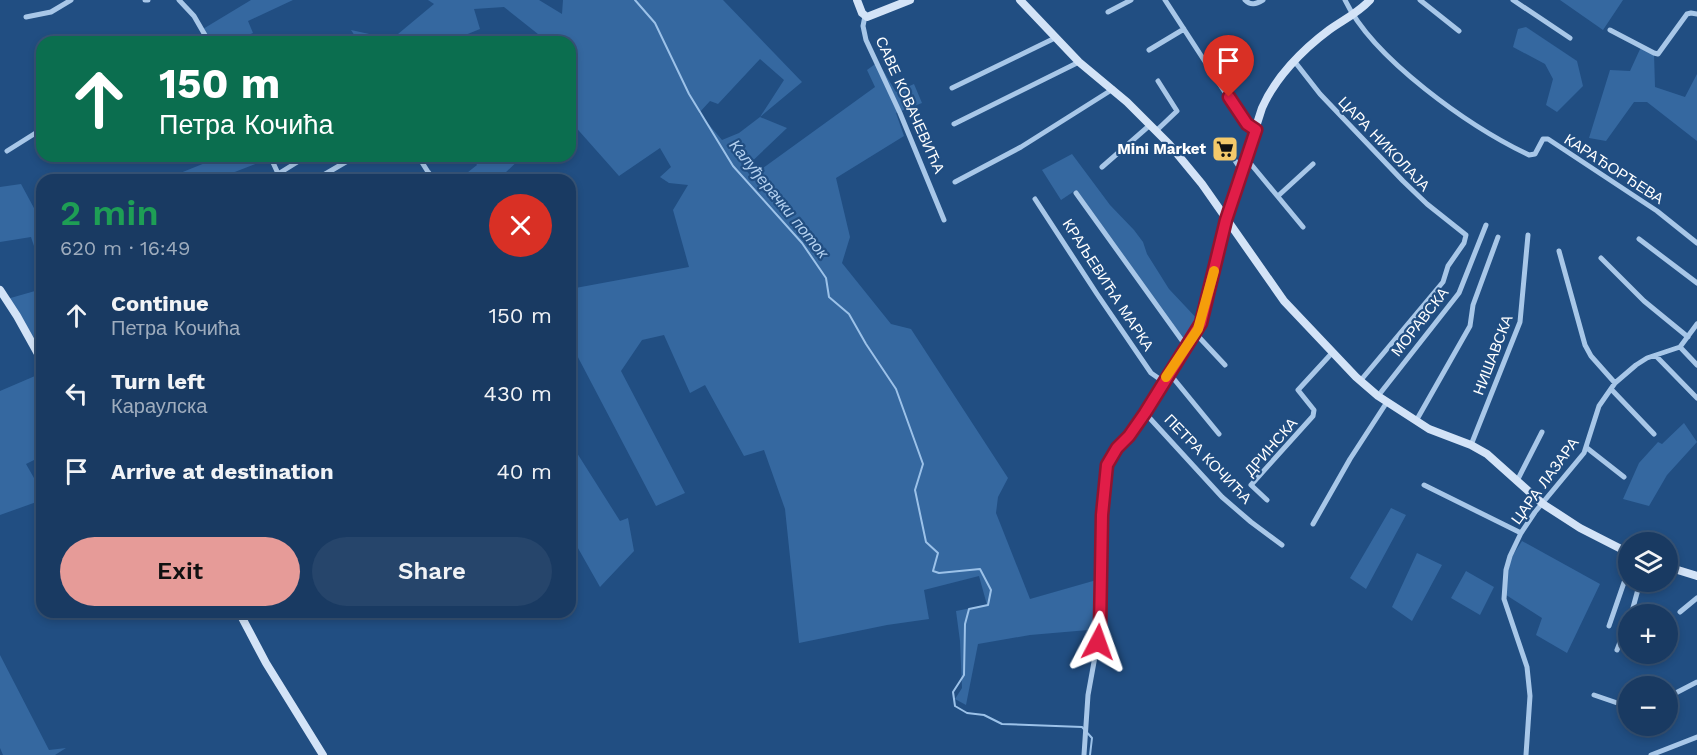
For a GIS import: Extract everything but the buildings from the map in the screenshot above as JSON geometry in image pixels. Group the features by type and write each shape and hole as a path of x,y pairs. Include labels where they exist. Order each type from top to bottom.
{"street":[{"path":"26,17 51,12 71,0"},
{"path":"178,0 194,16 206,36"},
{"name":"САВЕ КОВАЧЕВИЋА","path":"857,0 865,16 863,26 866,40 900,113 944,220"},
{"path":"865,16 873,16 910,0"},
{"path":"1020,0 1055,39 1113,89 1153,128 1202,184 1284,301 1360,380 1378,396 1436,433 1470,445 1487,454 1542,504 1580,528 1618,547"},
{"path":"1108,12 1131,0"},
{"path":"1165,0 1239,114 1250,127 1256,130"},
{"path":"1245,0 1250,4 1263,0"},
{"path":"1345,0 1353,15"},
{"name":"ПЕТРА КОЧИЋА","path":"1084,755 1088,695 1100,629 1102,503 1106,470 1110,459 1145,413 1186,346 1196,334 1226,220 1262,108 1270,92 1295,62 1329,30 1353,15 1370,0"},
{"path":"1420,0 1459,31"},
{"path":"1513,0 1570,38"},
{"path":"1610,30 1658,54 1687,14 1697,14"},
{"name":"КАРАЂОРЂЕВА","path":"1353,15 1368,35 1413,79 1469,121 1529,155 1535,154 1543,139 1548,139 1658,211 1697,243"},
{"path":"1149,50 1184,29"},
{"path":"952,88 1055,39"},
{"path":"954,124 1079,62"},
{"name":"ЦАРА НИКОЛАЈА","path":"1295,62 1320,94 1403,181 1427,204 1465,233 1465,242 1448,266 1443,282 1360,380"},
{"path":"1102,167 1177,111 1158,81"},
{"path":"955,182 1021,147 1113,89"},
{"path":"7,151 36,133"},
{"path":"1226,147 1238,165 1250,163 1303,227"},
{"path":"283,174 299,162"},
{"path":"325,174 346,162"},
{"path":"422,162 429,173"},
{"path":"1278,196 1313,164"},
{"path":"1076,194 1186,346"},
{"name":"КРАЉЕВИЋА МАРКА","path":"1035,199 1151,372 1164,382"},
{"name":"МОРАВСКА","path":"1378,396 1459,293 1486,225"},
{"name":"НИШАВСКА","path":"1470,445 1520,322 1527,235"},
{"path":"1416,421 1470,326 1473,305 1498,237"},
{"path":"1639,238 1697,283"},
{"path":"1559,251 1585,345 1591,356 1615,383"},
{"path":"1601,258 1644,301 1688,337"},
{"path":"0,290 36,350"},
{"path":"1697,324 1680,347 1697,366"},
{"path":"1196,334 1225,365"},
{"name":"ЦАРА ЛАЗАРА","path":"1526,755 1530,696 1527,667 1505,604 1503,592 1507,564 1521,533 1535,512 1587,448 1597,411 1615,383 1636,365 1680,347"},
{"name":"ДРИНСКА","path":"1267,500 1251,485 1313,416 1314,410 1298,390 1332,353"},
{"path":"1656,356 1697,398"},
{"path":"1169,373 1219,434"},
{"path":"1611,389 1654,434"},
{"path":"1313,524 1350,459 1387,402"},
{"name":"ПЕТРА КОЧИЋА","path":"1145,413 1222,497 1282,544"},
{"path":"1517,482 1542,432"},
{"path":"1587,448 1624,477"},
{"path":"1424,485 1521,533"},
{"path":"1678,570 1697,576"},
{"path":"1609,626 1622,592"},
{"path":"1680,612 1697,598"},
{"path":"242,618 270,671 323,755"},
{"path":"1678,692 1697,682"},
{"path":"1594,695 1618,703"},
{"path":"1652,755 1697,737"}],"shaded area":[{"path":"251,0 293,0 248,21 253,33 245,36 206,36 203,29"},
{"path":"428,0 539,0 562,14 563,0 723,0 802,82 760,117 787,128 744,169 752,176 875,87 867,70 878,62 896,92 914,84 922,103 896,113 904,136 836,178 850,237 842,263 891,324 911,329 1008,478 998,497 996,513 1030,599 1100,579 1100,629 1030,635 978,644 966,705 955,699 962,688 956,611 987,605 979,576 924,590 929,619 799,643 785,509 764,450 744,456 705,385 690,393 664,335 642,340 621,371 685,493 656,506 576,353 576,288 689,267 673,210 688,185 669,183 660,177 671,167 660,148 619,176 576,128 576,36 540,36 504,7 474,9 480,29 463,36 396,36 434,4","holes":["760,59 784,80 760,117 739,133 722,140 699,113 710,101 718,104"]},
{"path":"1560,0 1623,0 1603,30"},
{"path":"1526,27 1577,61 1583,86 1557,112 1546,105 1553,79 1545,64 1513,47 1518,29"},
{"path":"351,30 378,36 355,36"},
{"path":"1641,47 1654,53 1655,87 1685,97 1697,74 1697,141 1647,102 1634,102 1606,141 1589,138 1610,70 1630,71"},
{"path":"1072,154 1110,205 1143,242 1147,254 1169,289 1201,323 1186,346 1076,190 1061,200 1042,170"},
{"path":"261,162 230,174 178,174 205,163"},
{"path":"475,162 517,162 506,174 466,174 477,165"},
{"path":"21,184 36,212 36,252 31,237 0,242 0,187"},
{"path":"36,291 36,336 31,342 7,299"},
{"path":"36,376 36,459 26,464 36,482 36,502 0,515 0,391"},
{"path":"1684,423 1697,442 1667,475 1649,506 1623,499 1639,463 1658,442 1662,444"},
{"path":"576,451 620,521 628,518 634,551 600,587 576,545"},
{"path":"1391,508 1406,515 1366,589 1350,578"},
{"path":"1522,541 1600,584 1567,653 1536,635 1542,618 1503,593 1507,564"},
{"path":"1417,553 1442,565 1412,621 1392,607"},
{"path":"1466,571 1494,587 1480,615 1451,598"},
{"path":"0,655 49,750 66,748 55,755 3,755 0,748"}],"waterway":[{"name":"Калуђерачки поток","path":"635,0 655,23 689,94 733,166 802,243 826,278 829,297 849,314 896,389 923,464 915,490 926,542 938,553 933,571 939,573 980,569 991,590 988,605 969,609 965,624 964,675 953,692 955,706 967,713 984,715 1002,724 1082,727 1092,738 1090,755"}],"slow traffic":[{"path":"1166,377 1201,323 1214,271"}],"place":[{"name":"Mini Market","path":"1225,149"}],"route":[{"path":"1098,642 1102,503 1107,465 1117,448 1129,436 1145,413 1201,323 1226,220 1256,130 1247,124 1229,97"}]}
